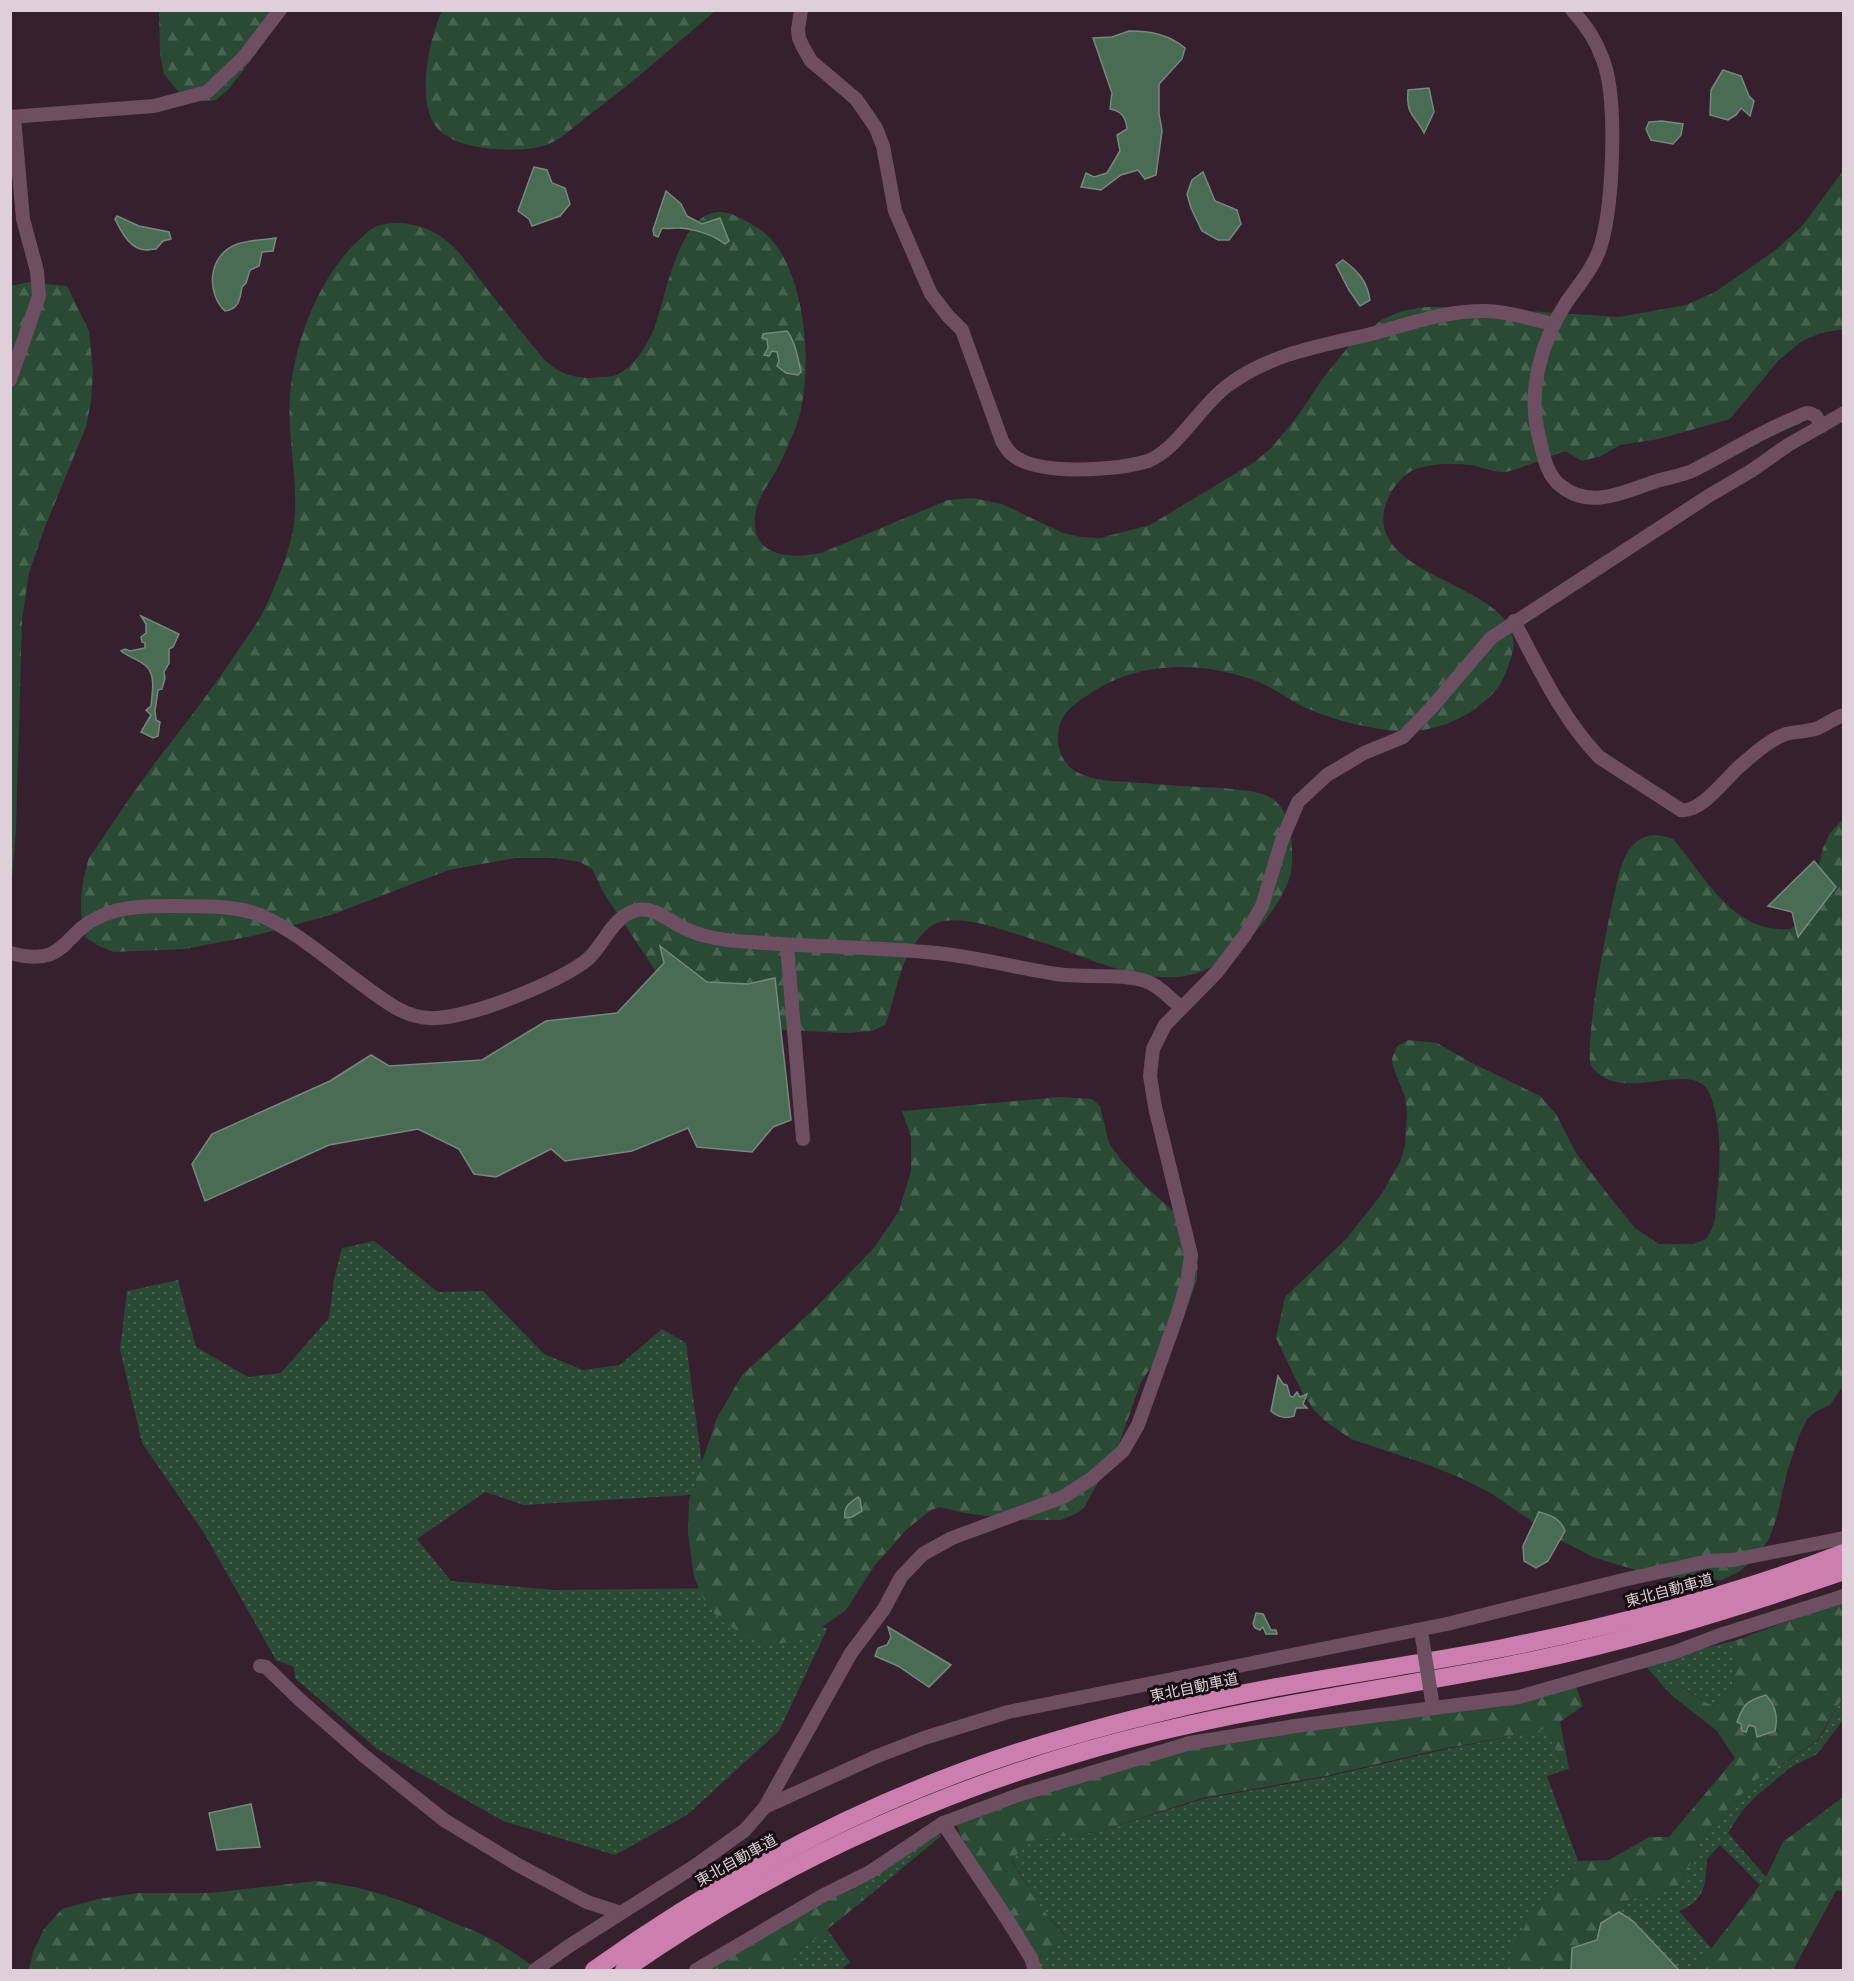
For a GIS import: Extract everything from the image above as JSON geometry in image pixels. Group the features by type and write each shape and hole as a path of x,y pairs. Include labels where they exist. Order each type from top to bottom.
{"highway":[{"name":"東北自動車道","path":"594,1971 639,1938 734,1880 835,1826 950,1776 1011,1754 1082,1732 1178,1708 1302,1683 1504,1648 1624,1621 1734,1590 1844,1553"},
{"path":"624,1971 743,1895 844,1842 925,1806 1017,1772 1086,1750 1182,1726 1305,1701 1507,1666 1627,1638 1738,1607 1844,1571"}],"street":[{"path":"10,380 39,296 37,271 23,219 12,117 154,106 207,92 243,58 280,10"},
{"path":"801,10 799,38 811,61 856,99 876,128 883,146 895,211 926,284 948,316 962,330 1002,441 1008,450 1019,459 1055,468 1083,469 1148,461 1156,458 1173,443 1216,394 1248,372 1316,347 1432,316 1490,311 1554,324"},
{"path":"1572,10 1604,60 1609,80 1612,111 1611,172 1601,246 1582,284 1567,302 1554,324 1545,344 1535,381 1536,429 1542,452 1555,480 1561,486 1584,498 1616,495 1692,472 1776,425 1807,412 1816,416 1822,426"},
{"path":"535,1971 745,1830 765,1807 851,1653 884,1609 902,1577 923,1554 952,1538 1063,1497 1091,1479 1123,1451 1138,1425 1188,1283 1191,1255 1155,1107 1150,1076 1153,1049 1165,1024 1217,972 1245,935 1262,906 1282,840 1298,802 1327,775 1364,753 1402,737 1433,706 1491,638 1514,621 1751,471 1788,445 1844,413"},
{"path":"1514,621 1552,695 1590,748 1599,757 1681,810 1686,811 1708,799 1740,766 1776,739 1788,733 1820,728 1844,715"},
{"path":"10,953 30,956 52,954 65,946 95,918 128,909 177,906 236,909 260,915 288,931 393,1006 416,1016 452,1017 487,1007 569,972 587,960 607,933 626,915 640,909 655,912 692,932 732,941 939,953 1058,974 1135,979 1153,984 1181,1007"},
{"path":"787,945 803,1138"},
{"path":"765,1807 875,1757 924,1738 1008,1712 1419,1633 1623,1580 1710,1561 1733,1560 1844,1538"},
{"path":"696,1971 812,1902 870,1872 942,1823 1021,1794 1190,1743 1431,1705 1519,1698 1675,1652 1720,1635 1844,1596"},
{"path":"1419,1633 1431,1705"},
{"path":"260,1666 266,1667 299,1700 444,1820 518,1865 587,1902 621,1912"},
{"path":"942,1823 1007,1919 1031,1958 1035,1971"}],"green space":[{"path":"442,10 715,11 636,78 561,137 544,146 515,150 486,148 456,141 443,134 431,118 427,104 426,71 433,37"},
{"path":"159,11 285,11 228,90 216,100 194,101 182,96 164,74 160,54"},
{"path":"1843,171 1843,329 1821,333 1802,341 1778,361 1730,419 1659,439 1620,445 1601,456 1582,461 1565,451 1505,472 1462,464 1421,467 1408,473 1393,490 1384,511 1387,536 1402,555 1426,571 1480,599 1501,615 1513,635 1510,661 1499,686 1475,709 1434,728 1409,731 1377,729 1313,711 1261,683 1239,675 1195,667 1172,667 1128,675 1107,683 1071,707 1063,717 1058,736 1063,758 1070,767 1086,776 1109,781 1249,791 1269,797 1283,810 1292,843 1292,870 1287,886 1268,916 1245,942 1228,957 1203,971 1174,977 1140,974 1107,966 990,926 950,920 931,926 911,950 901,971 885,1025 872,1031 845,1033 767,1029 677,1003 603,892 592,869 580,862 554,858 516,858 449,870 331,915 257,935 185,949 114,952 86,938 81,898 89,858 253,628 278,579 290,544 294,523 295,492 290,397 292,376 303,333 321,290 333,271 360,239 377,226 393,223 409,224 438,234 457,250 547,362 565,373 585,378 616,375 624,371 639,355 654,329 679,250 689,232 702,218 717,212 736,216 764,232 783,257 793,279 800,305 806,360 801,411 783,457 758,503 755,530 759,540 766,548 797,556 821,553 948,500 972,498 1002,504 1063,533 1081,537 1100,538 1150,525 1256,461 1273,446 1349,346 1383,319 1402,311 1425,307 1466,307 1619,317 1686,305 1715,292 1777,249 1802,226"},
{"path":"29,282 67,286 89,331 93,371 86,427 43,532 29,573 22,620 16,828 11,893 10,286"},
{"path":"1843,819 1843,1386 1830,1405 1815,1412 1807,1419 1787,1472 1777,1517 1769,1539 1757,1556 1740,1571 1722,1580 1702,1581 1652,1575 1593,1557 1555,1537 1489,1492 1426,1464 1351,1439 1325,1421 1302,1392 1276,1338 1285,1297 1346,1239 1381,1195 1400,1162 1405,1146 1407,1112 1405,1097 1393,1067 1392,1058 1397,1046 1408,1040 1437,1043 1540,1096 1556,1114 1576,1153 1635,1228 1659,1244 1693,1244 1706,1239 1715,1219 1720,1154 1716,1115 1707,1089 1697,1082 1684,1079 1619,1083 1604,1078 1592,1067 1590,1055 1594,1006 1610,913 1622,864 1631,847 1644,837 1652,835 1673,839 1710,886 1736,913 1770,928 1790,929 1798,923 1830,833"},
{"path":"1060,1097 1092,1099 1100,1106 1109,1143 1143,1184 1183,1220 1198,1256 1197,1279 1189,1303 1166,1345 1141,1382 1119,1444 1084,1508 1061,1520 1018,1520 964,1513 940,1507 931,1510 907,1529 875,1565 846,1610 807,1638 778,1644 759,1642 722,1622 706,1604 694,1577 688,1532 689,1500 717,1418 742,1375 814,1309 873,1249 899,1211 911,1171 911,1137 902,1111"},
{"path":"374,1241 438,1292 483,1291 544,1354 583,1370 620,1365 662,1329 686,1343 706,1494 524,1505 485,1492 417,1539 451,1581 555,1590 726,1588 827,1629 779,1731 687,1815 615,1855 503,1821 377,1749 295,1678 294,1667 276,1660 204,1533 142,1443 120,1349 127,1291 178,1280 196,1347 248,1377 281,1373 329,1318 334,1279 342,1248"},
{"path":"1843,1603 1843,1697 1817,1741 1754,1781 1703,1836 1680,1886 1619,1903 1619,1912 1601,1923 1597,1940 1572,1948 1571,1970 1499,1970 1505,1964 1536,1905 1578,1861 1609,1860 1649,1837 1669,1837 1735,1758 1717,1731 1670,1694 1679,1686 1707,1703 1719,1707 1732,1687 1737,1640 1831,1605"},
{"path":"1737,1640 1732,1687 1719,1707 1707,1703 1680,1686 1670,1694 1644,1664"},
{"path":"1576,1686 1583,1706 1560,1722 1569,1769 1565,1770 1546,1729 1433,1751 1326,1776 1203,1798 1097,1832 1034,1840 1011,1859 1039,1905 1065,1936 1040,1964 1021,1930 961,1837 956,1823 958,1820 1190,1746"},
{"path":"1843,1697 1843,1720 1817,1754 1791,1767 1754,1798 1742,1811 1728,1833 1766,1877 1760,1885 1720,1845 1707,1859 1704,1884 1699,1897 1688,1907 1679,1911 1712,1949 1695,1970 1680,1970 1633,1920 1619,1912 1619,1903 1680,1886 1703,1836 1754,1781 1818,1741"},
{"path":"1546,1729 1565,1770 1547,1776 1578,1861 1536,1905 1505,1964 1499,1970 1040,1970 1040,1964 1065,1935 1039,1905 1011,1858 1034,1840 1097,1832 1203,1799 1326,1777"},
{"path":"1843,1797 1843,1890 1836,1891 1793,1970 1695,1970 1766,1877 1783,1842"},
{"path":"937,1830 941,1836 864,1900 859,1887 815,1904"},
{"path":"316,1881 366,1890 413,1905 483,1935 512,1951 538,1970 29,1970 33,1952 44,1929 62,1909 98,1899 138,1893 210,1893"},
{"path":"859,1887 864,1900 794,1956 791,1970 705,1970 815,1904"},
{"path":"827,1929 850,1962 843,1968 844,1970 791,1970 794,1956"}],"shaded area":[{"path":"1129,31 1158,34 1172,39 1185,48 1182,59 1159,84 1159,113 1162,131 1156,175 1145,179 1138,170 1121,175 1101,190 1081,187 1086,173 1094,177 1107,173 1120,151 1117,135 1127,129 1123,116 1118,111 1110,109 1112,93 1093,38 1112,37"},
{"path":"1723,70 1741,76 1749,96 1754,101 1750,116 1741,108 1728,120 1710,115 1711,90"},
{"path":"1429,88 1434,112 1424,133 1408,105 1408,90"},
{"path":"1649,122 1683,124 1681,135 1673,144 1651,140 1646,129"},
{"path":"534,167 547,170 552,183 565,188 570,204 560,216 532,226 529,219 518,211"},
{"path":"1203,172 1215,201 1237,210 1241,224 1229,240 1218,240 1202,231 1191,208 1187,194 1192,180"},
{"path":"666,191 681,204 687,216 702,224 720,218 729,241 725,244 709,235 683,228 662,228 658,237 654,235 653,230"},
{"path":"117,216 139,226 169,232 171,239 163,241 156,249 146,250 135,247 123,234 115,219"},
{"path":"276,238 273,251 262,252 259,266 250,270 236,306 225,311 215,295 213,285 213,275 219,257 226,250 240,243"},
{"path":"1343,260 1357,272 1367,287 1370,300 1360,306 1336,265"},
{"path":"787,331 792,340 801,372 798,375 786,373 777,366 779,361 777,352 772,351 769,356 764,355 768,348 767,339 762,338 763,334"},
{"path":"141,616 179,634 173,647 169,649 169,663 164,672 165,678 162,689 158,690 155,711 156,720 160,722 158,736 153,738 141,732 151,715 146,710 151,706 152,675 144,665 121,651 145,648 141,637 146,633 146,624"},
{"path":"1814,861 1836,887 1798,937 1792,912 1768,906"},
{"path":"660,946 707,982 748,984 775,978 791,1120 773,1127 752,1152 697,1147 688,1128 632,1151 565,1161 551,1149 496,1177 474,1174 459,1149 418,1129 329,1145 205,1201 192,1164 212,1134 330,1081 371,1055 389,1066 482,1060 546,1021 617,1013 664,963"},
{"path":"1278,1376 1283,1384 1287,1385 1290,1396 1293,1397 1297,1392 1300,1397 1307,1394 1303,1404 1307,1408 1296,1408 1294,1416 1288,1417 1279,1416 1271,1411"},
{"path":"858,1497 862,1511 845,1518 847,1506"},
{"path":"1539,1512 1555,1518 1565,1531 1548,1561 1536,1568 1524,1561 1523,1546"},
{"path":"1256,1613 1263,1614 1271,1630 1276,1630 1277,1634 1266,1634 1263,1627 1260,1630 1255,1628 1253,1624"},
{"path":"888,1627 951,1665 929,1687 898,1666 875,1656 878,1648 887,1645 891,1637"},
{"path":"1766,1695 1775,1712 1775,1731 1757,1737 1755,1727 1749,1725 1746,1732 1742,1731 1741,1724 1737,1722 1744,1707 1750,1701"},
{"path":"251,1804 260,1847 217,1850 209,1813"},
{"path":"1619,1912 1633,1921 1679,1970 1571,1970 1572,1948 1597,1940 1601,1923"}]}
